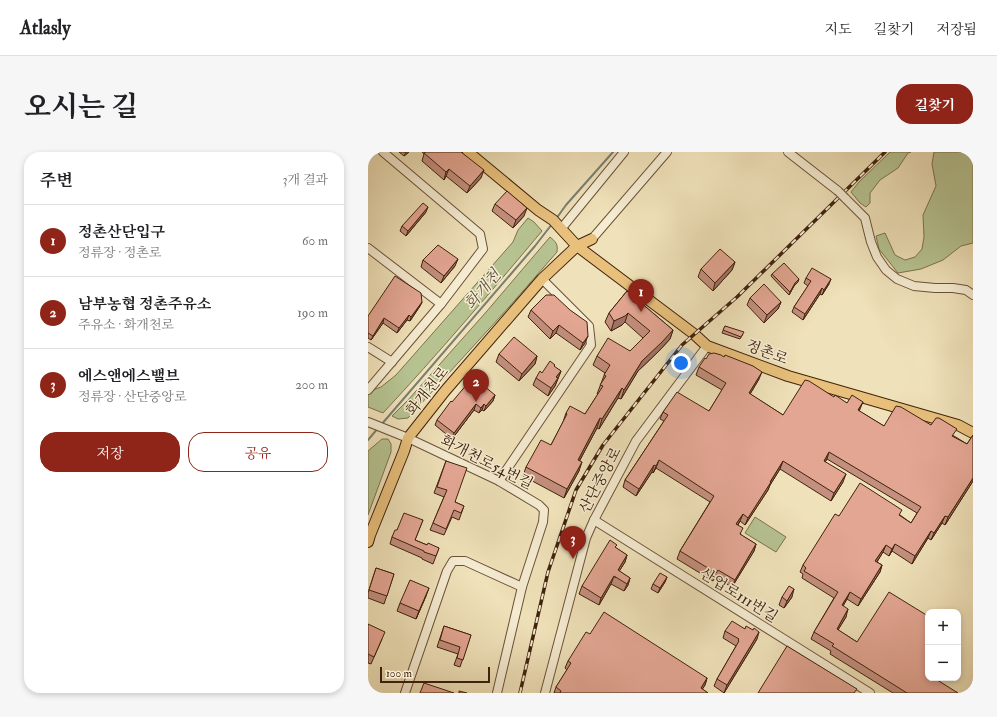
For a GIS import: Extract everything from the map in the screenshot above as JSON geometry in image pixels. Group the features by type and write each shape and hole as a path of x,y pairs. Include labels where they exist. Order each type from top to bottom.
{"main road":[{"name":"정촌로","path":"468,152 538,210 558,224 577,246 708,346 788,376 958,425 973,433"},
{"path":"577,246 592,239"},
{"name":"화개천로","path":"368,542 404,451 404,437 542,279 577,246"}],"street":[{"path":"368,390 441,304 483,249 480,234 383,152"},
{"path":"558,224 624,152"},
{"path":"592,239 667,152"},
{"path":"788,152 838,191 865,218 871,242 877,257 886,270 896,279 914,286 966,290 973,295"},
{"path":"368,248 441,304"},
{"path":"499,481 591,345 589,326 542,279"},
{"name":"산단중앙로","path":"545,693 586,538 594,520 636,441 708,346"},
{"path":"368,347 392,362"},
{"name":"화개천로54번길","path":"368,422 499,481 539,505 544,510 543,522 522,587 497,693"},
{"name":"산업로111번길","path":"594,520 870,693"},
{"path":"405,693 447,571 453,562 465,561 522,587"}],"green space":[{"path":"890,152 911,152 908,153 898,168 880,180 870,193 870,203 866,207 860,203 851,192 859,182"},
{"path":"934,152 973,152 973,243 961,246 943,260 921,269 898,273 879,249 876,236 885,233 895,255 905,260 915,257 922,249 924,237 923,215 936,186 932,164"},
{"path":"528,218 542,231 444,346 383,413 368,407 368,395 396,375 513,242 518,230"},
{"path":"550,237 556,243 557,252 509,307 408,418 398,419 392,416 487,311"},
{"path":"382,439 388,439 391,444 391,452 368,515 368,451"},
{"path":"755,517 786,537 776,552 745,533"}],"building":[{"path":"461,152 484,170 470,186 449,169 446,172 424,153"},
{"path":"507,191 527,208 516,220 495,204"},
{"path":"423,203 428,207 408,231 402,226"},
{"path":"438,245 458,259 444,276 423,260"},
{"path":"720,249 735,262 715,283 701,269"},
{"path":"784,263 799,279 790,292 772,274"},
{"path":"812,268 831,279 824,290 822,288 805,314 794,307 811,281 806,278"},
{"path":"395,276 421,293 422,302 411,317 409,315 399,328 384,318 373,336 368,333 368,316"},
{"path":"764,284 781,302 767,315 750,298"},
{"path":"627,291 673,330 642,361 624,390 622,388 602,419 600,418 578,460 582,462 567,489 526,467 541,440 551,445 570,406 585,414 603,386 600,385 606,376 604,375 610,365 597,356 608,338 630,351 650,331 628,313 614,321 609,313"},
{"path":"546,295 554,295 570,310 587,322 588,336 583,343 559,325 553,331 531,310"},
{"path":"725,326 744,332 741,337 723,330"},
{"path":"514,337 537,356 522,374 499,354"},
{"path":"714,353 724,357 725,355 753,366 762,372 749,393 783,415 805,380 834,397 835,395 847,403 852,395 863,402 858,410 884,426 896,406 901,407 931,425 936,418 939,418 957,429 952,436 967,444 973,435 973,478 948,517 945,516 934,533 931,531 915,556 895,544 892,549 886,545 875,561 882,565 861,599 850,592 842,605 848,609 837,629 857,642 889,592 925,614 925,681 939,681 958,693 907,693 832,646 834,644 814,632 838,592 804,571 806,568 803,565 835,514 839,516 860,483 902,510 899,515 911,523 921,507 829,452 824,461 846,474 834,493 783,461 748,518 743,514 736,524 743,528 740,534 756,544 735,580 718,570 716,573 680,551 714,496 659,460 656,466 654,465 639,489 625,480 668,415 663,412 677,392 709,411 726,383 699,367 709,354"},
{"path":"550,361 561,371 556,377 558,378 551,388 536,378 540,371 542,373"},
{"path":"473,377 495,395 486,406 484,404 481,408 476,404 454,433 437,420 451,401 452,402"},
{"path":"446,461 467,468 455,502 464,506 461,513 454,510 446,529 433,523 447,490 437,487"},
{"path":"404,513 423,520 415,540 427,545 428,543 439,548 436,556 392,537 395,530 397,530"},
{"path":"610,540 617,545 615,547 627,555 618,570 630,578 627,584 614,576 601,598 582,586"},
{"path":"376,568 394,574 387,596 369,590"},
{"path":"660,573 667,577 660,588 653,584"},
{"path":"410,580 429,588 419,611 400,603"},
{"path":"789,586 794,589 787,601 782,597"},
{"path":"604,612 707,678 701,688 708,693 560,693 561,691 556,687 571,663 568,661 586,632 590,634"},
{"path":"732,621 745,629 746,626 753,630 754,628 759,632 727,685 717,679 739,641 739,639 725,631"},
{"path":"368,624 385,632 374,657 368,654"},
{"path":"444,626 471,635 463,660 457,658 460,647 440,640"},
{"path":"787,646 857,689 854,693 758,693"},
{"path":"424,683 454,693 420,693"}],"waterway":[{"name":"화개천","path":"556,219 566,205 613,152"},
{"name":"화개천","path":"381,425 535,246 552,224"},
{"name":"화개천","path":"368,440 378,428"}],"railway":[{"path":"520,693 548,572 576,490 603,445 682,345 737,297 885,152"}],"place":[{"name":"정촌산단입구","path":"641,312"},
{"name":"남부농협 정촌주유소","path":"476,402"},
{"name":"에스앤에스밸브","path":"573,559"}]}
